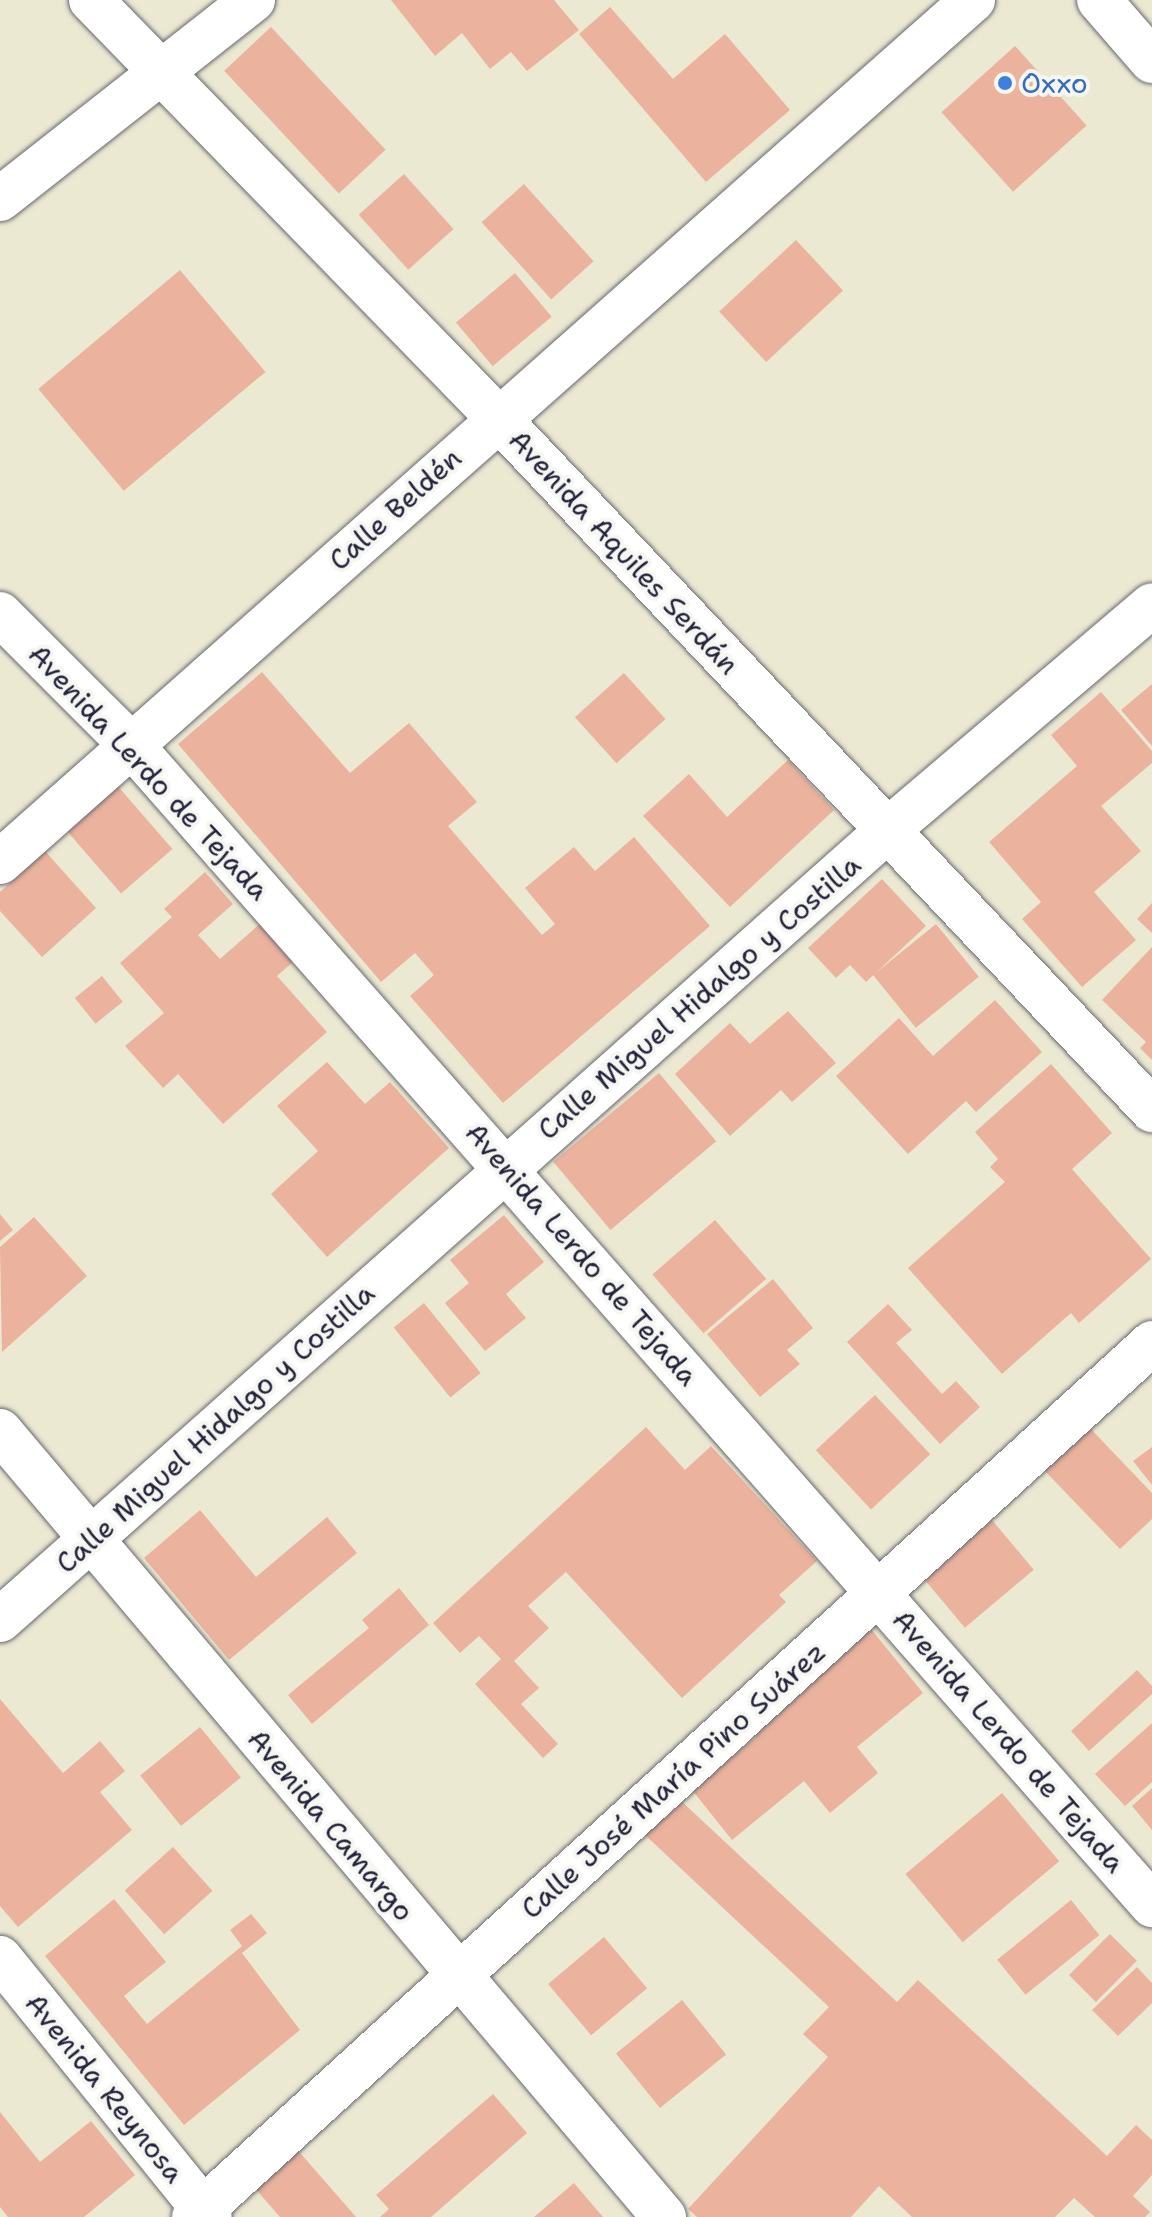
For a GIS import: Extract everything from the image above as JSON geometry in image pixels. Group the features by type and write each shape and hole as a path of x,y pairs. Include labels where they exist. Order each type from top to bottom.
{"street":[{"name":"Avenida Aquiles Serdán","path":"91,0 164,71 497,417 1152,1110"},
{"path":"0,199 253,0"},
{"name":"Calle Beldén","path":"0,862 133,747 497,417 973,0"},
{"path":"1099,0 1152,61"},
{"name":"Calle Miguel Hidalgo y Costilla","path":"0,1620 889,829 1152,605"},
{"name":"Avenida Lerdo de Tejada","path":"0,614 133,747 880,1592 1152,1905"},
{"name":"Calle José María Pino Suárez","path":"202,2214 1152,1343"},
{"name":"Avenida Camargo","path":"0,1431 94,1538 457,1977 664,2217"},
{"name":"Avenida Reynosa","path":"0,1958 202,2214"}],"building":[{"path":"391,0 554,0 579,30 527,71 511,52 490,69 462,33 435,56"},
{"path":"610,7 673,79 725,34 790,110 706,182 579,34"},
{"path":"271,27 386,150 339,194 224,71"},
{"path":"1015,46 1087,126 1013,192 941,112"},
{"path":"404,174 454,229 408,270 359,215"},
{"path":"524,184 594,261 551,299 482,222"},
{"path":"796,240 843,290 766,362 719,312"},
{"path":"180,270 265,372 124,491 38,389"},
{"path":"515,273 552,317 493,366 456,322"},
{"path":"262,672 350,773 409,723 477,802 448,826 542,935 555,924 525,888 574,847 595,871 634,837 710,926 503,1103 410,996 434,975 415,953 381,982 178,744"},
{"path":"624,673 665,719 616,763 575,717"},
{"path":"1152,684 1152,746 1121,710"},
{"path":"1101,692 1152,751 1152,763 1101,806 1141,851 1094,892 1136,940 1082,987 1022,919 1041,902 989,842 1077,766 1051,735"},
{"path":"788,760 834,810 730,907 643,816 689,774 727,817"},
{"path":"116,784 172,849 121,894 65,829"},
{"path":"45,851 96,908 42,957 0,911 0,892"},
{"path":"205,872 233,904 198,935 220,959 262,922 295,960 277,976 327,1032 223,1124 178,1074 163,1088 125,1046 164,1013 120,963 172,917 164,909"},
{"path":"882,879 926,926 866,982 850,965 836,978 808,948"},
{"path":"1152,903 1152,933 1137,919"},
{"path":"936,924 979,977 916,1028 873,975"},
{"path":"1152,947 1152,1060 1140,1048 1146,1042 1102,1000"},
{"path":"102,976 123,1002 96,1024 75,998"},
{"path":"995,1000 1042,1052 976,1112 966,1101 908,1154 836,1076 899,1018 933,1056"},
{"path":"788,1011 836,1063 792,1102 781,1090 730,1136 675,1074 730,1023 750,1044"},
{"path":"327,1062 365,1104 390,1082 449,1148 327,1257 271,1194 318,1151 277,1106"},
{"path":"1051,1064 1112,1133 1072,1169 1151,1259 1079,1323 1071,1313 1002,1374 908,1268 1005,1182 990,1167 998,1159 975,1132"},
{"path":"659,1073 716,1141 610,1230 553,1162"},
{"path":"0,1214 13,1230 0,1241"},
{"path":"504,1215 544,1262 506,1294 526,1318 485,1351 445,1303 469,1283 450,1260"},
{"path":"34,1217 87,1276 2,1352 0,1247"},
{"path":"715,1220 766,1279 704,1333 652,1274"},
{"path":"773,1279 813,1328 787,1350 800,1364 760,1397 707,1334"},
{"path":"424,1303 481,1373 450,1397 394,1328"},
{"path":"888,1304 912,1330 896,1343 942,1394 956,1381 980,1407 940,1444 847,1342"},
{"path":"875,1395 930,1454 871,1509 816,1450"},
{"path":"1088,1426 1152,1493 1152,1519 1120,1549 1043,1469"},
{"path":"646,1427 685,1470 711,1446 817,1561 779,1595 786,1602 682,1698 566,1572 528,1606 549,1628 514,1661 539,1688 521,1704 558,1744 543,1758 475,1684 501,1659 479,1636 460,1653 433,1623"},
{"path":"1152,1447 1152,1485 1133,1461"},
{"path":"200,1510 256,1577 327,1517 357,1553 229,1660 144,1558"},
{"path":"992,1520 1034,1570 965,1628 923,1578"},
{"path":"399,1588 429,1625 312,1724 288,1695 369,1628 362,1620"},
{"path":"871,1629 923,1693 857,1747 878,1773 830,1813 804,1781 732,1840 692,1790 756,1737 749,1728"},
{"path":"1137,1670 1152,1686 1152,1694 1089,1751 1071,1731"},
{"path":"0,1699 63,1773 100,1741 125,1771 100,1792 132,1830 18,1927 0,1906"},
{"path":"1152,1723 1152,1782 1125,1806 1095,1774"},
{"path":"200,1727 241,1778 181,1826 140,1775"},
{"path":"1152,1788 1152,1830 1132,1806"},
{"path":"1002,1793 1059,1861 963,1942 905,1874"},
{"path":"679,1799 897,2002 918,1980 1107,2156 1136,2125 1152,2140 1152,2175 1133,2196 1150,2212 1145,2217 1095,2217 1074,2198 1055,2217 912,2217 879,2186 851,2217 697,2217 688,2209 828,2057 803,2034 829,2007 645,1835"},
{"path":"173,1847 212,1891 164,1934 125,1890"},
{"path":"114,1899 166,1962 124,1996 147,2024 242,1946 230,1930 251,1914 267,1933 242,1953 300,2030 184,2125 45,1956"},
{"path":"1071,1900 1099,1935 1025,1995 997,1960"},
{"path":"1110,1934 1137,1961 1096,2002 1069,1975"},
{"path":"604,1937 647,1988 591,2035 548,1984"},
{"path":"1137,1967 1152,1983 1152,2003 1118,2036 1092,2010"},
{"path":"682,2000 726,2054 660,2108 616,2053"},
{"path":"493,2094 527,2133 431,2217 380,2217 389,2209 376,2195"},
{"path":"0,2112 40,2162 91,2121 135,2175 84,2217 8,2217 0,2207"},
{"path":"295,2147 356,2217 280,2217 252,2185"},
{"path":"574,2183 603,2217 534,2217"}],"place":[{"name":"Oxxo","path":"1005,83"}]}
